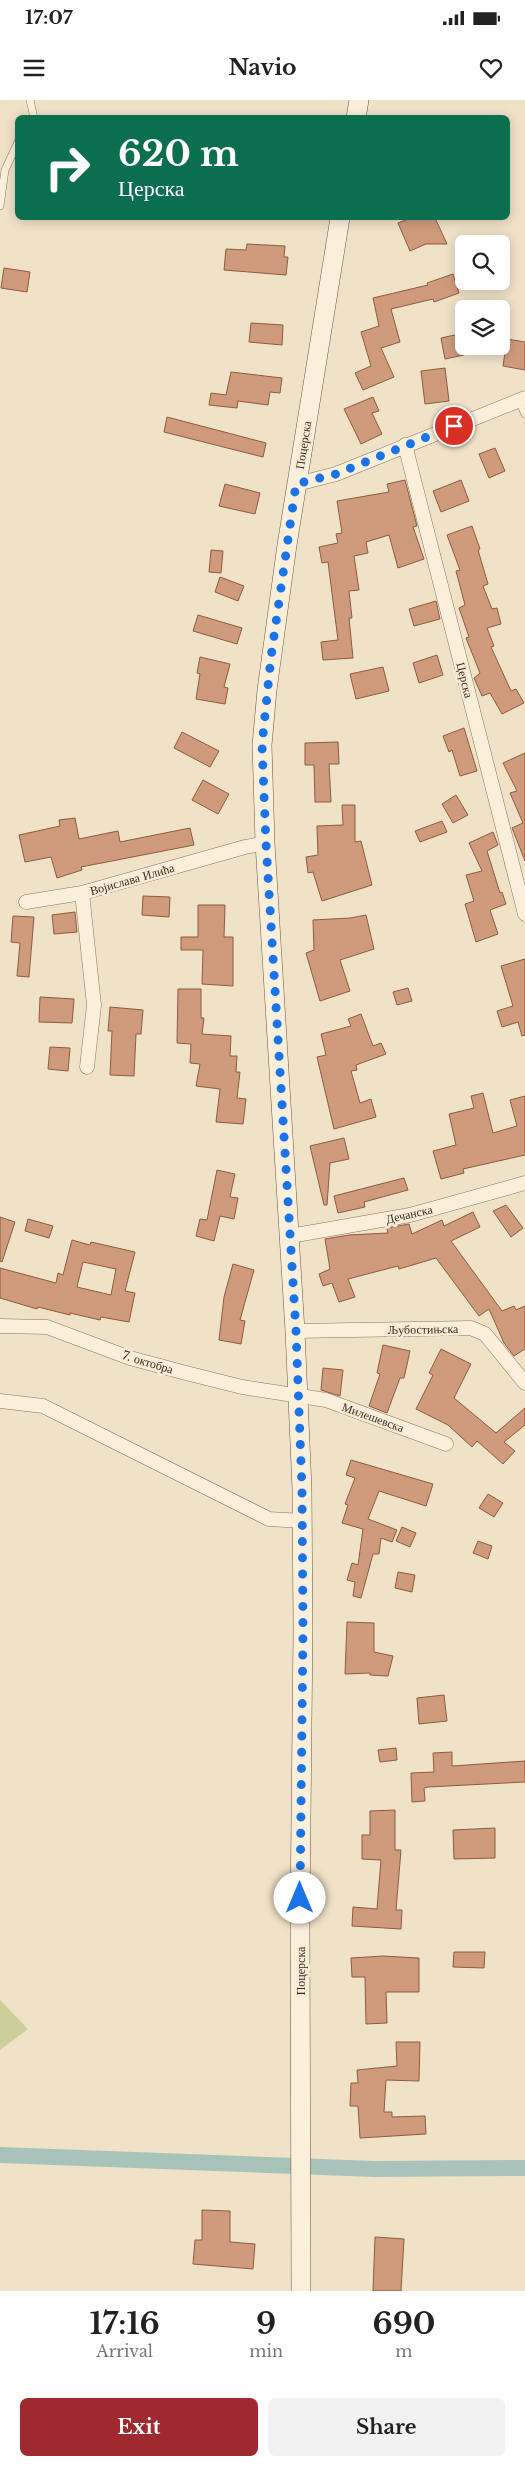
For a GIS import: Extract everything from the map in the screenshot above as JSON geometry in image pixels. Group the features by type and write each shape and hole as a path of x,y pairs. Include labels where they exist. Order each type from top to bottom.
{"main road":[{"path":"356,115 359,100"},
{"name":"Поцерска","path":"301,2291 302,1521 296,1331 266,843 263,726 296,484 340,220"}],"street":[{"path":"296,484 336,474 405,445 523,404"},
{"name":"Церска","path":"405,445 525,914"},
{"name":"Војислава Илића","path":"87,1067 94,1005 82,893 245,847 266,843"},
{"path":"26,902 82,893"},
{"name":"Дечанска","path":"290,1236 410,1215 525,1183"},
{"name":"7. октобра","path":"0,1326 47,1327 130,1358 186,1373 242,1387 298,1394"},
{"name":"Љубостињска","path":"296,1331 471,1328 485,1334 525,1383"},
{"name":"Милешевска","path":"298,1394 326,1400 446,1444"},
{"path":"0,1402 43,1406 270,1519 302,1521"}],"lane":[{"path":"30,100 33,115"},
{"path":"0,206 5,170 15,148"}],"green space":[{"path":"0,2000 28,2029 0,2050"}],"building":[{"path":"406,220 436,220 447,244 426,244 410,251 398,223"},
{"path":"247,244 285,246 284,257 288,257 286,275 224,270 226,249 246,250"},
{"path":"4,268 30,272 27,292 1,288"},
{"path":"453,274 455,290 458,290 459,293 434,302 433,299 391,309 400,342 381,348 394,377 363,390 355,373 371,366 361,332 379,326 373,298 428,285 427,283"},
{"path":"251,323 283,325 282,345 249,342"},
{"path":"455,335 455,355 464,355 445,359 441,338"},
{"path":"510,340 525,342 525,370 503,366 505,355 510,355"},
{"path":"445,368 449,401 425,404 421,371"},
{"path":"231,372 282,378 280,393 270,392 268,405 238,401 237,408 209,405 211,393 226,395"},
{"path":"373,397 379,411 372,413 382,434 361,444 344,409"},
{"path":"167,417 266,443 263,457 164,432"},
{"path":"495,448 505,471 489,478 479,454"},
{"path":"405,480 417,526 413,527 424,559 398,568 389,535 366,542 368,553 354,556 359,590 349,591 352,618 349,618 353,658 323,660 321,642 338,640 328,562 322,563 319,547 338,543 336,534 342,533 337,501 389,492 387,484"},
{"path":"461,480 469,501 441,512 433,491"},
{"path":"225,484 260,493 255,514 219,506"},
{"path":"472,526 480,549 478,550 488,584 483,586 492,609 497,608 501,624 487,628 494,646 491,647 511,691 516,689 524,703 502,714 490,693 482,696 474,678 480,673 466,638 469,637 459,608 465,605 456,571 460,570 447,535"},
{"path":"211,550 223,551 221,573 209,572"},
{"path":"220,577 244,586 238,601 215,592"},
{"path":"436,601 440,619 414,626 409,609"},
{"path":"198,615 242,628 237,644 193,631"},
{"path":"437,655 443,675 419,683 413,663"},
{"path":"200,657 230,664 224,687 228,688 225,704 196,699 200,674 197,673"},
{"path":"383,667 389,691 356,699 350,674"},
{"path":"464,728 477,771 460,776 452,750 449,752 443,736"},
{"path":"182,732 219,751 210,767 174,748"},
{"path":"338,742 339,764 329,764 331,802 315,802 314,765 305,765 305,743"},
{"path":"525,753 525,861 512,828 523,823 510,793 517,791 503,763"},
{"path":"203,780 229,794 218,814 192,800"},
{"path":"456,795 468,815 453,823 442,804"},
{"path":"342,805 355,805 355,842 361,841 372,885 322,901 313,872 308,873 306,857 318,855 317,826 343,825"},
{"path":"75,818 79,839 118,831 120,842 190,828 194,845 81,867 82,870 57,878 51,857 25,862 19,835 60,826 59,820"},
{"path":"442,821 447,832 420,842 415,831"},
{"path":"493,832 498,845 487,851 500,893 502,892 506,904 490,910 498,934 476,942 465,904 474,901 466,875 482,871 469,843"},
{"path":"143,896 170,897 169,917 142,915"},
{"path":"198,905 225,905 224,937 233,937 233,986 202,984 203,950 181,950 181,937 198,937"},
{"path":"75,912 77,932 54,934 52,915"},
{"path":"366,915 374,949 340,960 350,991 320,1001 306,953 314,950 313,920"},
{"path":"13,916 34,917 29,977 17,976 20,943 11,942"},
{"path":"525,959 525,1035 522,1036 518,1022 502,1027 497,1011 513,1006 501,966"},
{"path":"408,988 412,1001 397,1005 393,992"},
{"path":"178,989 201,989 201,1018 204,1018 202,1034 231,1036 230,1056 237,1056 236,1072 240,1072 237,1098 246,1099 243,1124 216,1122 220,1089 196,1086 200,1064 190,1063 191,1044 177,1043"},
{"path":"40,997 74,999 72,1023 39,1022"},
{"path":"110,1007 143,1010 141,1034 136,1034 134,1076 110,1075 112,1031 108,1031"},
{"path":"361,1014 373,1046 381,1043 386,1054 356,1065 357,1070 351,1071 360,1103 371,1099 376,1117 334,1129 317,1057 326,1055 321,1034 351,1026 348,1019"},
{"path":"50,1047 70,1048 68,1071 48,1069"},
{"path":"483,1093 493,1133 517,1126 510,1100 525,1096 525,1155 463,1169 464,1173 441,1179 433,1151 456,1145 449,1114 474,1108 471,1096"},
{"path":"344,1138 349,1159 330,1163 327,1205 324,1205 310,1146"},
{"path":"217,1170 235,1174 230,1197 238,1198 234,1219 220,1216 214,1241 196,1236 200,1219 207,1220"},
{"path":"404,1178 408,1190 364,1202 365,1207 338,1213 334,1196"},
{"path":"506,1205 523,1228 511,1237 493,1211"},
{"path":"473,1212 480,1227 451,1241 502,1311 514,1306 516,1310 525,1306 525,1349 514,1356 504,1343 489,1309 479,1316 436,1258 399,1269 398,1266 348,1279 355,1297 339,1302 332,1283 323,1286 319,1274 330,1269 325,1239 349,1235 388,1233 387,1228 409,1224 412,1234 442,1220 444,1226"},
{"path":"0,1217 15,1222 2,1262 0,1261"},
{"path":"28,1219 53,1226 49,1238 25,1231"},
{"path":"72,1240 90,1245 91,1242 135,1252 125,1291 135,1293 129,1322 101,1317 100,1320 38,1307 37,1309 0,1298 0,1268 56,1283 58,1273 63,1275","holes":["83,1262 116,1269 111,1295 77,1287"]},
{"path":"233,1264 254,1270 240,1320 245,1321 241,1344 219,1340 224,1297"},
{"path":"383,1345 410,1351 404,1378 400,1378 387,1413 369,1406 380,1374 377,1373"},
{"path":"441,1349 471,1364 454,1398 496,1433 525,1408 525,1425 504,1442 515,1451 503,1464 477,1441 472,1447 448,1425 416,1409 433,1375 429,1373"},
{"path":"323,1368 343,1370 340,1396 321,1390"},
{"path":"351,1460 433,1484 426,1506 379,1491 368,1519 397,1530 392,1542 381,1538 379,1554 373,1554 361,1598 353,1596 355,1582 347,1580 352,1563 358,1565 363,1529 342,1523 348,1505 345,1504 355,1478 346,1475"},
{"path":"488,1494 503,1503 494,1517 479,1508"},
{"path":"402,1527 416,1533 410,1547 396,1541"},
{"path":"478,1541 492,1546 488,1559 473,1553"},
{"path":"398,1572 415,1575 412,1592 395,1588"},
{"path":"347,1622 374,1623 374,1652 393,1656 388,1676 370,1675 370,1673 345,1674"},
{"path":"444,1695 447,1721 419,1724 417,1698"},
{"path":"396,1748 397,1760 380,1762 378,1750"},
{"path":"452,1752 452,1766 525,1761 525,1782 428,1787 424,1788 425,1801 412,1802 411,1773 434,1772 433,1753"},
{"path":"395,1810 395,1850 401,1850 396,1910 402,1910 401,1929 352,1926 353,1907 377,1909 381,1860 362,1859 362,1835 370,1835 370,1811"},
{"path":"495,1828 495,1858 454,1859 453,1830"},
{"path":"454,1952 485,1952 484,1968 453,1967"},
{"path":"383,1956 419,1958 419,1992 386,1992 387,2023 366,2024 365,1977 352,1977 351,1958"},
{"path":"396,2042 420,2042 419,2081 386,2080 384,2112 392,2112 392,2117 425,2116 426,2134 360,2138 358,2106 350,2106 351,2083 358,2083 357,2070 397,2066"},
{"path":"202,2210 230,2211 230,2242 255,2244 253,2269 193,2264 195,2240 202,2240"},
{"path":"375,2237 404,2239 401,2291 373,2291"}],"waterway":[{"path":"0,2155 374,2169 525,2168"}],"route":[{"path":"300,1898 300,1731 303,1630 302,1489 296,1331 266,843 263,726 296,484 319,480 336,474 454,426"}]}
